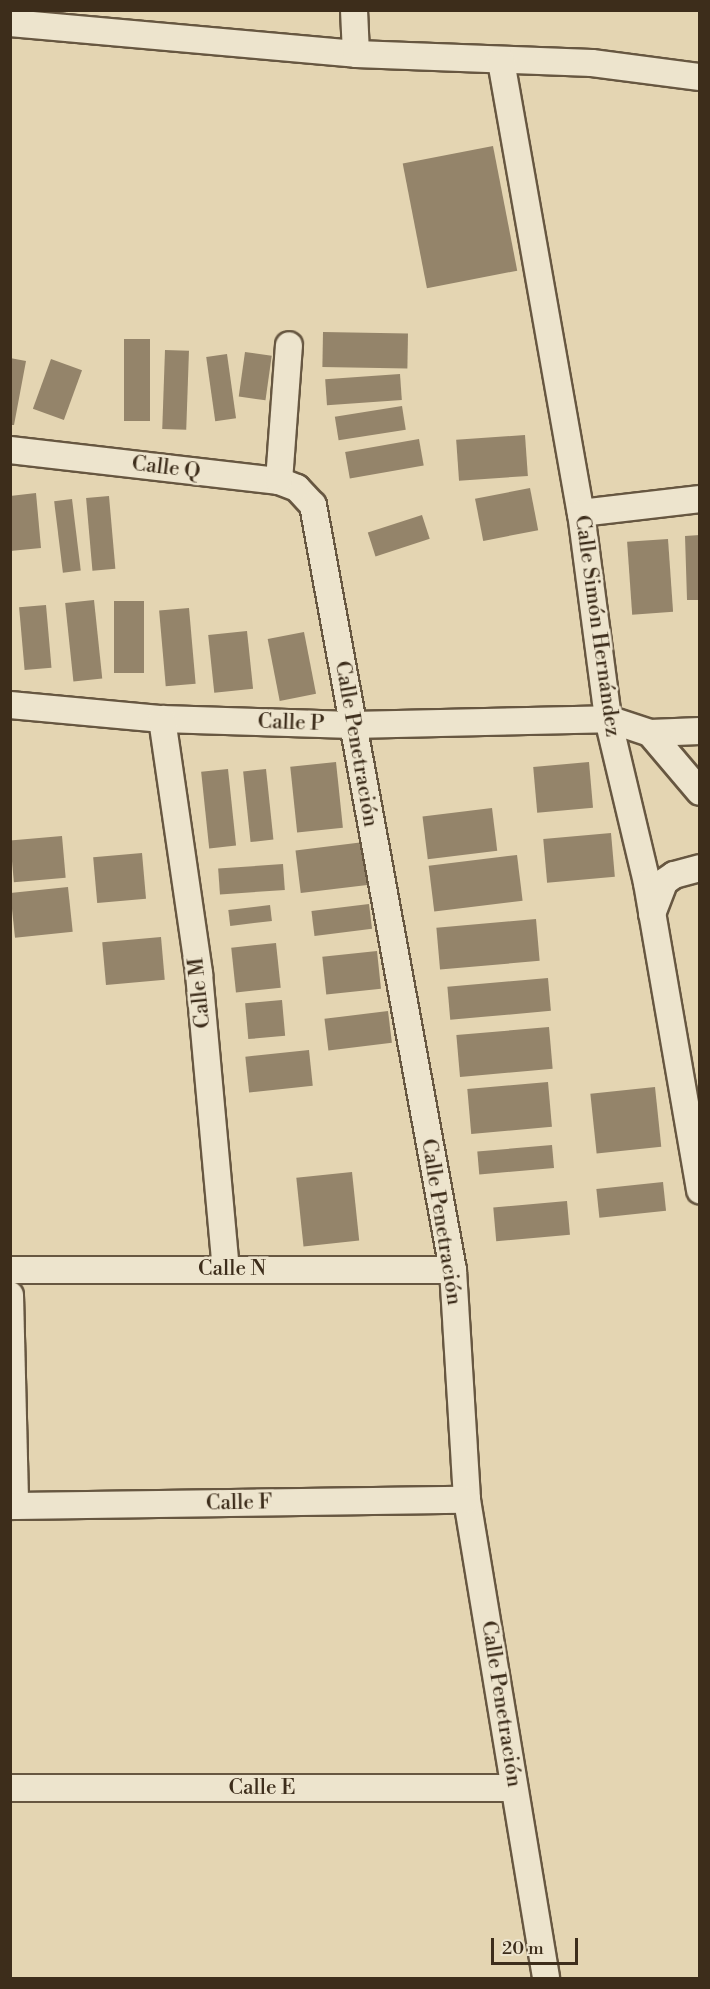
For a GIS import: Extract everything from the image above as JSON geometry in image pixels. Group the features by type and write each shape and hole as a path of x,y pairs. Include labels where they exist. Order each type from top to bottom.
{"street":[{"path":"354,10 356,54"},
{"path":"10,23 356,54 592,63 699,77"},
{"name":"Calle Simón Hernández","path":"501,61 581,513 608,719 652,915 699,1190"},
{"path":"279,481 289,345"},
{"name":"Calle Q","path":"10,450 279,481 297,488 313,505"},
{"path":"581,513 699,499"},
{"name":"Calle Penetración","path":"313,505 453,1270 467,1500 546,1978"},
{"name":"Calle P","path":"10,705 162,719 352,725 608,719 650,733"},
{"name":"Calle M","path":"162,719 199,974 226,1268"},
{"path":"650,733 699,731"},
{"path":"650,733 699,792"},
{"path":"652,915 664,882 674,875 699,868"},
{"name":"Calle N","path":"10,1270 226,1268 453,1270"},
{"path":"10,1295 13,1506"},
{"name":"Calle F","path":"13,1506 467,1500"},
{"name":"Calle E","path":"10,1788 513,1788"}],"building":[{"path":"493,146 517,271 427,288 403,164"},
{"path":"323,332 408,333 407,368 322,367"},
{"path":"124,339 150,339 150,421 124,421"},
{"path":"165,350 189,351 186,430 162,429"},
{"path":"245,352 272,356 265,400 239,397"},
{"path":"227,354 236,418 215,421 206,357"},
{"path":"10,358 26,361 14,425 10,425"},
{"path":"51,359 82,370 64,420 33,409"},
{"path":"400,374 402,400 327,405 325,379"},
{"path":"402,406 406,430 339,440 335,417"},
{"path":"525,435 528,476 459,481 456,440"},
{"path":"419,439 424,466 350,479 345,452"},
{"path":"530,488 538,530 483,541 475,499"},
{"path":"36,493 41,548 10,551 10,496"},
{"path":"109,496 115,569 92,571 86,498"},
{"path":"72,499 81,570 63,573 54,501"},
{"path":"422,515 430,539 376,556 368,533"},
{"path":"700,535 700,600 687,600 685,536"},
{"path":"668,539 673,612 632,615 627,542"},
{"path":"94,600 102,679 73,682 65,603"},
{"path":"114,601 144,601 144,673 114,673"},
{"path":"46,605 51,668 25,670 19,607"},
{"path":"189,608 196,684 166,686 159,611"},
{"path":"247,631 253,689 214,693 208,635"},
{"path":"304,632 316,694 280,701 268,639"},
{"path":"336,762 343,828 297,832 290,767"},
{"path":"589,762 593,808 537,813 533,767"},
{"path":"228,769 236,846 209,848 201,772"},
{"path":"266,769 273,840 251,842 243,771"},
{"path":"492,808 497,851 428,859 423,817"},
{"path":"611,833 615,877 547,883 543,839"},
{"path":"62,836 66,878 14,882 10,841"},
{"path":"364,842 369,885 301,893 296,850"},
{"path":"142,853 146,899 97,903 93,857"},
{"path":"517,855 523,901 434,912 429,866"},
{"path":"283,864 285,890 220,894 218,869"},
{"path":"68,887 73,932 15,938 10,893"},
{"path":"369,904 372,929 314,936 311,911"},
{"path":"270,905 272,921 230,926 228,910"},
{"path":"536,919 540,961 440,970 436,928"},
{"path":"161,937 165,980 106,985 102,942"},
{"path":"276,943 281,988 236,992 231,948"},
{"path":"377,951 381,989 326,995 322,957"},
{"path":"548,978 551,1011 450,1020 447,987"},
{"path":"282,1000 285,1036 248,1039 245,1003"},
{"path":"388,1011 392,1043 328,1051 324,1019"},
{"path":"549,1027 553,1069 460,1077 456,1035"},
{"path":"309,1050 313,1086 249,1092 245,1057"},
{"path":"548,1082 552,1127 471,1134 467,1089"},
{"path":"655,1087 661,1147 597,1153 590,1094"},
{"path":"552,1145 554,1168 479,1174 477,1152"},
{"path":"352,1172 359,1241 304,1246 296,1178"},
{"path":"663,1182 666,1211 599,1218 596,1189"},
{"path":"567,1201 570,1235 496,1241 493,1207"}]}
